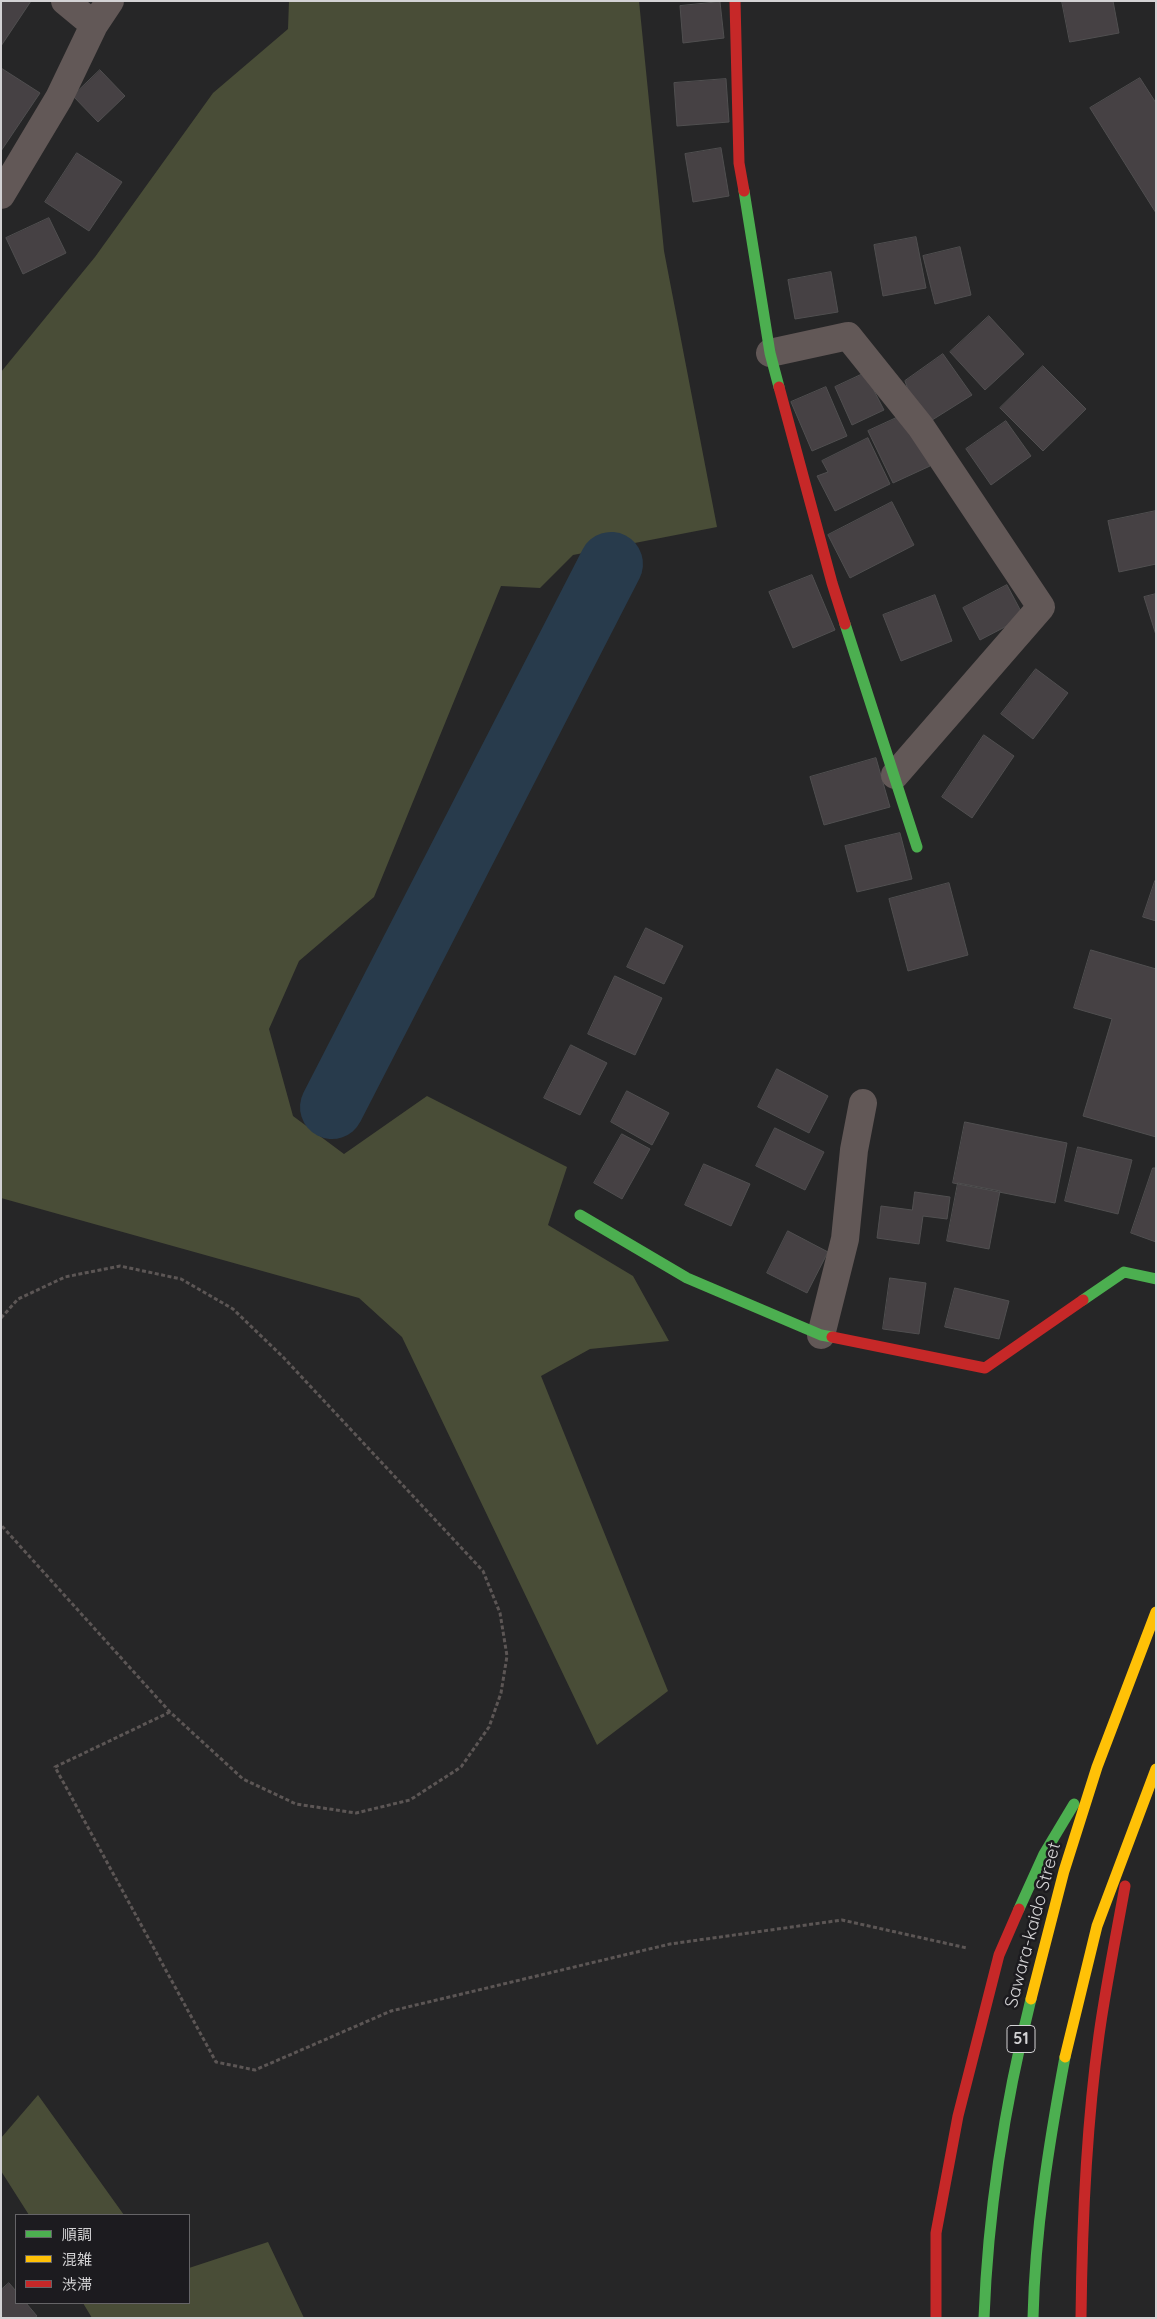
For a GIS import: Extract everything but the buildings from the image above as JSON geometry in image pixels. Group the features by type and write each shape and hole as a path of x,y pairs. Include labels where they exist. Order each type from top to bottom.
{"main road":[{"path":"735,1 739,163 770,353 832,583 917,847"},
{"path":"580,1215 687,1278 821,1335 985,1368 1124,1272 1156,1279"},
{"name":"Sawara-kaido Street","path":"984,2318 985,2288 998,2172 1012,2072 1064,1871 1097,1767 1156,1612"},
{"path":"936,2318 936,2234 958,2116 1000,1955 1044,1854 1097,1767"},
{"path":"1033,2318 1034,2270 1049,2141 1071,2028 1097,1926 1156,1769"},
{"path":"1081,2318 1081,2237 1089,2127 1105,1994 1139,1813"}],"street":[{"path":"65,1 94,25"},
{"path":"1,195 59,98 94,25 110,1"},
{"path":"770,353 848,336 921,427 1041,607 894,775"},
{"path":"821,1335 845,1239 854,1150 863,1103"}],"path":[{"path":"1,1318 18,1299 65,1277 120,1266 181,1279 233,1309 283,1357 483,1571 500,1614 507,1656 501,1693 489,1727 461,1767 410,1800 356,1813 296,1804 243,1779 170,1712 1,1525"},
{"path":"170,1712 55,1767 216,2062 255,2070 400,2008 670,1944 842,1920 1000,1955"}],"green space":[{"path":"289,1 639,1 664,251 717,527 573,555 540,588 501,586 374,897 299,961 269,1029 293,1116 344,1154 427,1096 567,1167 548,1225 633,1276 669,1341 590,1349 541,1376 668,1691 597,1745 402,1337 359,1298 1,1198 1,372 95,257 213,93 288,29"},
{"path":"38,2095 123,2214 28,2214 1,2171 1,2138"},
{"path":"268,2242 304,2318 92,2318 84,2304 190,2304 190,2268"}],"waterway":[{"path":"332,1107 611,564"}],"traffic: fast":[{"path":"744,191 770,353 779,387"},
{"path":"845,624 917,847"},
{"path":"580,1215 687,1278 821,1335 832,1337"},
{"path":"1083,1300 1124,1272 1156,1279"},
{"path":"1019,1909 1044,1854 1074,1804"},
{"path":"984,2318 989,2237 999,2157 1013,2078 1031,1999"},
{"path":"1033,2318 1040,2219 1065,2057"}],"traffic: slow":[{"path":"1031,1999 1064,1871 1097,1767 1156,1612"},
{"path":"1065,2057 1097,1926 1156,1769"}],"traffic: jam":[{"path":"735,1 739,163 744,191"},
{"path":"779,387 832,583 845,624"},
{"path":"832,1337 985,1368 1083,1300"},
{"path":"1081,2318 1082,2247 1091,2106 1102,2016 1125,1886"},
{"path":"936,2318 936,2233 958,2116 999,1955 1019,1909"}]}
